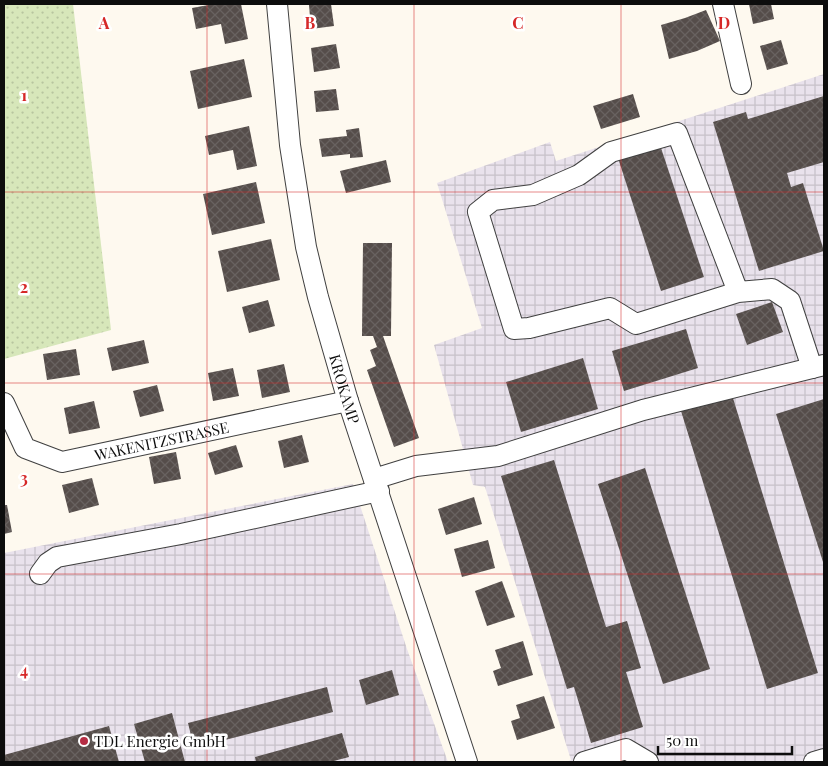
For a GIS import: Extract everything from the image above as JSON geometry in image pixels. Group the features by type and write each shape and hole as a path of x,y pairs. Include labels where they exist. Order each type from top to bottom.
{"street":[{"name":"KROKAMP","path":"277,4 284,95 297,196 318,297 348,401 466,762"},
{"path":"723,4 741,84"},
{"path":"40,574 48,563 57,557 181,534 376,485 416,466 498,456 643,410 818,367 790,301 772,290 738,292 636,324 610,308 529,328 514,329 478,212 493,200 533,195 579,175 611,152 677,133 738,292"},
{"name":"WAKENITZSTRASSE","path":"4,403 25,448 62,462 348,401"},
{"path":"584,762 626,748 648,762"},
{"path":"814,762 824,759"}],"shaded area":[{"path":"824,74 824,762 566,762 571,760 485,487 473,485 434,345 482,328 437,183 550,142 556,161"},
{"path":"353,484 407,649 448,762 4,762 4,553"}],"green space":[{"path":"4,4 73,4 111,330 4,359"}],"building":[{"path":"214,4 241,4 248,39 225,44 221,24 196,29 192,8"},
{"path":"331,4 334,26 311,29 309,5"},
{"path":"749,4 771,4 774,19 753,24"},
{"path":"706,10 720,41 697,51 669,59 661,25"},
{"path":"781,40 788,64 767,70 760,46"},
{"path":"336,44 340,68 314,72 311,48"},
{"path":"244,59 252,97 198,109 190,71"},
{"path":"336,89 339,110 316,112 314,91"},
{"path":"633,94 640,117 601,129 593,106"},
{"path":"824,96 824,162 787,173 791,187 803,183 824,251 759,271 713,122 746,112 748,119"},
{"path":"249,126 257,166 237,170 233,150 209,155 205,136"},
{"path":"359,128 363,157 350,158 350,154 322,157 319,139 347,136 346,130"},
{"path":"660,145 704,277 661,291 618,158"},
{"path":"386,160 391,182 346,193 340,171"},
{"path":"256,182 265,223 212,235 203,194"},
{"path":"271,239 280,280 227,292 218,251"},
{"path":"363,243 392,243 391,336 383,336 419,438 394,447 367,370 376,366 370,350 377,347 373,336 362,336"},
{"path":"268,300 275,326 249,333 242,307"},
{"path":"772,302 783,332 747,345 736,314"},
{"path":"686,329 698,368 624,391 612,351"},
{"path":"144,340 149,363 112,371 107,348"},
{"path":"76,349 80,375 47,380 43,354"},
{"path":"583,358 598,409 521,432 506,382"},
{"path":"284,364 290,392 262,398 257,370"},
{"path":"233,368 239,396 213,401 208,373"},
{"path":"157,385 164,411 140,417 133,391"},
{"path":"732,395 818,673 767,689 681,411"},
{"path":"824,399 824,565 776,414"},
{"path":"94,401 100,428 69,434 64,408"},
{"path":"302,435 309,462 284,468 278,441"},
{"path":"236,445 243,467 215,475 208,453"},
{"path":"176,452 181,479 154,484 149,457"},
{"path":"554,460 606,627 627,621 641,668 626,672 643,727 591,743 574,687 567,689 501,476"},
{"path":"645,468 710,669 663,684 598,484"},
{"path":"92,478 99,505 69,513 62,485"},
{"path":"474,497 482,524 446,535 438,509"},
{"path":"4,505 7,505 12,532 4,534"},
{"path":"488,540 495,568 462,577 454,549"},
{"path":"502,581 515,617 487,626 475,591"},
{"path":"523,641 533,675 498,686 493,671 501,668 495,650"},
{"path":"392,670 399,695 366,705 359,680"},
{"path":"327,687 333,712 194,748 188,723"},
{"path":"544,696 555,728 517,740 511,721 520,718 516,705"},
{"path":"172,713 185,762 145,762 134,724"},
{"name":"TDL Energie GmbH","path":"109,726 119,762 4,762 4,755"},
{"path":"342,733 349,757 330,762 256,762 255,757"}],"place":[{"name":"TDL Energie GmbH","path":"84,741"}]}
